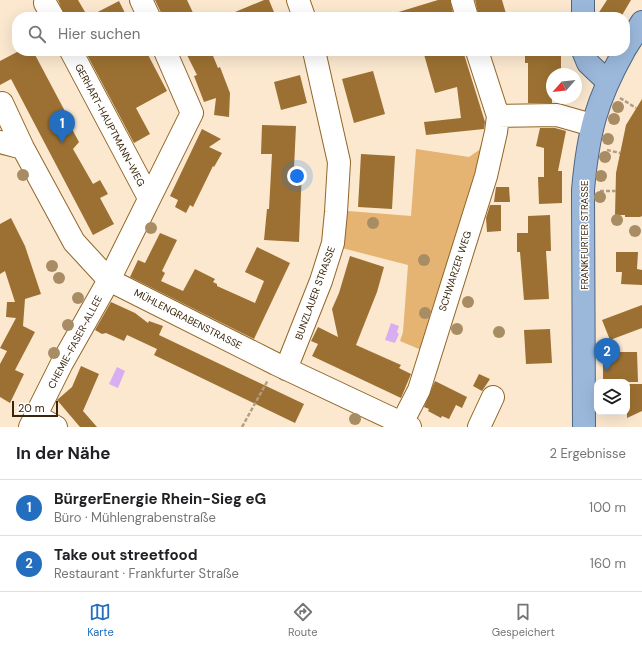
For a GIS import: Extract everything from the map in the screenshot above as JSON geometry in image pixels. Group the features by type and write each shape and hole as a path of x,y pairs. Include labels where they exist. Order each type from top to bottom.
{"main road":[{"path":"583,0 583,12"},
{"name":"FRANKFURTER STRASSE","path":"630,41 642,22"},
{"path":"586,56 588,62 607,81"},
{"name":"FRANKFURTER STRASSE","path":"584,427 583,190 587,147 592,125 607,81 621,56"}],"street":[{"path":"142,0 147,12"},
{"path":"298,0 302,12"},
{"path":"462,0 466,12"},
{"name":"GERHART-HAUPTMANN-WEG","path":"74,56 149,198"},
{"name":"GERHART-HAUPTMANN-WEG","path":"109,280 192,113 166,56"},
{"name":"BUNZLAUER STRASSE","path":"281,366 322,281 333,244 339,162 315,56"},
{"path":"479,56 498,116 557,115 592,125"},
{"name":"MÜHLENGRABENSTRASSE","path":"0,105 2,103 23,148 74,242 109,280 281,366 376,420 406,425"},
{"name":"SCHWARZER WEG","path":"406,425 419,390 486,176 498,116"},
{"path":"0,142 23,148"},
{"name":"CHEMIE-FASER-ALLEE","path":"33,421 62,363 109,280"},
{"path":"479,427 493,396"},
{"path":"33,421 56,427"}],"path":[{"path":"242,427 281,366"}],"shaded area":[{"path":"487,128 488,136 426,352 400,341 403,332 408,265 342,248 348,211 411,216 416,149 469,157 479,150"},
{"path":"391,323 399,326 397,332 399,334 395,343 385,340"},
{"path":"117,367 125,371 118,388 109,384"}],"building":[{"path":"58,0 78,0 85,12 63,12"},
{"path":"155,0 187,0 193,12 161,12"},
{"path":"264,0 269,0 274,12 235,12"},
{"path":"438,0 450,0 453,12 399,12"},
{"path":"475,0 502,0 506,12 478,12"},
{"path":"607,0 631,0 624,12 599,12"},
{"path":"119,1 124,12 98,12"},
{"path":"12,55 12,56 36,56 67,115 65,116 79,142 73,149 93,184 100,180 108,194 100,198 114,224 93,235 11,79 0,85 0,61"},
{"path":"88,56 149,56 167,91 136,108 150,134 134,143"},
{"path":"188,56 213,56 218,68 220,67 230,93 229,117 214,115 216,98 204,102 194,76 197,75"},
{"path":"424,56 465,56 485,122 484,129 426,135 424,122 461,118 457,87 435,93"},
{"path":"525,56 561,56 561,68 546,68 546,103 528,103 528,63 525,63"},
{"path":"373,71 385,114 354,123 342,79"},
{"path":"300,75 307,103 281,110 274,82"},
{"path":"642,99 642,216 625,217 625,215 615,215 616,173 626,125"},
{"path":"262,125 296,126 294,168 302,169 299,242 264,240 267,209 269,209 272,154 261,154"},
{"path":"540,128 555,128 566,131 558,171 562,171 562,203 539,204 538,177 544,177 544,148 536,146"},
{"path":"202,129 221,139 209,147 222,153 214,167 213,166 193,207 190,205 186,213 175,207 178,200 170,196"},
{"path":"361,154 395,156 392,209 358,207"},
{"path":"496,187 509,187 510,202 494,202"},
{"path":"490,205 501,205 501,231 487,232 486,218"},
{"path":"550,215 551,251 546,251 549,299 524,300 520,252 517,252 517,233 528,233 528,216"},
{"path":"11,218 25,246 41,294 25,299 23,326 35,332 15,370 24,374 10,403 0,397 0,364 7,351 0,348 16,318 6,317 7,302 15,302 5,271 0,274 0,224"},
{"path":"160,233 177,240 162,271 165,273 161,281 183,291 195,269 215,279 213,282 217,284 217,286 255,303 264,281 245,272 257,247 290,263 254,339 130,277 138,260 145,263"},
{"path":"616,252 638,252 637,269 642,270 642,285 621,284 622,272 616,272"},
{"path":"350,256 384,267 377,292 356,345 401,365 399,368 411,374 401,398 312,356 318,344 311,341 318,327 338,337 332,309 339,293"},
{"path":"111,302 135,313 148,323 149,321 163,326 159,335 304,404 295,423 154,355 157,349 127,335 124,341 106,333 102,334 95,330"},
{"path":"642,305 642,328 610,340 602,320"},
{"path":"550,329 552,363 526,364 524,330"},
{"path":"637,352 638,382 630,382 630,379 603,379 603,353"},
{"path":"81,366 99,374 83,411 97,427 80,427 57,400 72,387"},
{"path":"479,374 490,379 482,391 473,386"},
{"path":"435,381 467,397 462,408 456,405 449,419 442,416 441,418 424,407"},
{"path":"630,384 642,384 642,411 627,418 627,415 630,415"}],"place":[{"name":"BürgerEnergie Rhein-Sieg eG","path":"62,143"},
{"name":"Take out streetfood","path":"607,371"}]}
